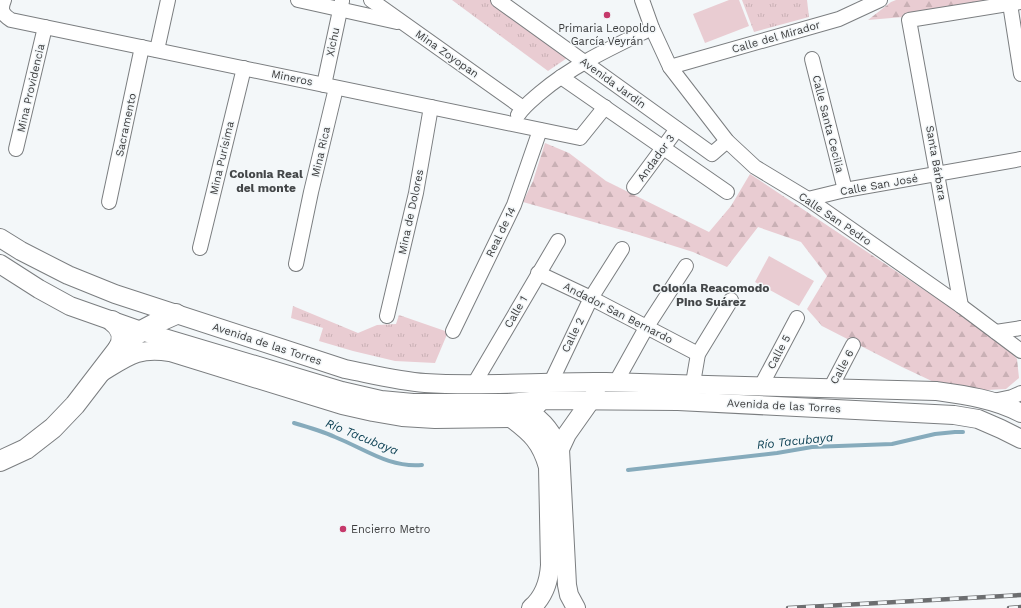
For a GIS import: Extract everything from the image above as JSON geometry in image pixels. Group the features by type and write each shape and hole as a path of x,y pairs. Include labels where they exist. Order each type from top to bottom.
{"main road":[{"path":"118,348 158,322 176,314"},
{"path":"0,460 26,449 53,428 75,405 101,372 122,341 122,333 112,321"}],"street":[{"name":"Mineros","path":"4,0 2,12 11,20 580,138 605,108"},
{"path":"157,50 168,0"},
{"path":"298,0 341,5 403,23"},
{"name":"Mina Zoyopan","path":"371,0 523,108"},
{"name":"Avenida Jardín","path":"498,0 712,154 727,141"},
{"name":"Calle San Pedro","path":"642,0 652,28 670,67 727,141 755,167 808,199 1021,350"},
{"name":"Calle del Mirador","path":"670,67 839,19 880,0"},
{"path":"1015,3 1021,74"},
{"name":"Santa Bárbara","path":"961,306 909,20 1015,3"},
{"name":"Xichu","path":"330,86 341,5"},
{"name":"Mina Providencia","path":"16,149 45,27"},
{"path":"513,124 523,108 556,80 584,62 652,28"},
{"name":"Sacramento","path":"109,202 142,47"},
{"name":"Calle Santa Cecilia","path":"812,59 845,190"},
{"name":"Mina Purísima","path":"200,248 244,68"},
{"path":"561,77 727,192"},
{"name":"Mina Rica","path":"296,264 311,192 330,86"},
{"name":"Mina de Dolores","path":"387,316 416,193 431,107"},
{"name":"Andador 3","path":"634,187 677,129"},
{"name":"Real de 14","path":"453,331 514,205 540,130"},
{"name":"Calle San José","path":"808,199 845,190 1021,159"},
{"name":"Avenida de las Torres","path":"0,238 21,251 68,275 115,294 344,369 381,376 424,382 474,384 611,382 936,391 966,395 992,401 1021,413"},
{"name":"Calle 1","path":"474,384 538,273 558,242"},
{"name":"Calle 2","path":"551,382 591,298 622,249"},
{"name":"Avenida de las Torres","path":"0,264 39,289 70,306 141,332 342,391 381,400 510,411 523,416 536,406 590,400 678,401 954,415 978,419 1021,439"},
{"path":"560,449 567,434 590,400 611,382 686,266"},
{"name":"Andador San Bernardo","path":"538,273 591,298 698,354"},
{"path":"693,384 698,354 731,300"},
{"name":"Calle 5","path":"761,386 797,318"},
{"path":"996,332 1021,328"},
{"name":"Calle 6","path":"830,389 853,345"},
{"name":"Avenida de las Torres","path":"101,372 131,355 144,351 155,350 170,352 342,405 402,417 435,419 510,411"},
{"path":"551,382 536,406 544,424 552,433 560,449 567,585 569,595 576,608"},
{"path":"992,401 1012,397 1021,393"},
{"path":"510,411 538,442 548,467 549,578 545,589 536,604 531,608"}],"green space":[{"path":"452,0 490,0 570,56 548,71"},
{"path":"729,0 739,0 749,26 705,43 693,14"},
{"path":"742,0 807,0 809,17 754,32"},
{"path":"896,0 1002,0 915,16 868,20 891,2"},
{"path":"545,143 569,153 606,181 709,232 731,206 750,174 1001,341 1017,359 1019,378 1006,389 967,391 936,383 822,326 807,309 827,276 801,242 758,227 727,267 693,252 523,202 533,181"},
{"path":"769,256 814,281 799,306 755,282"},
{"path":"293,306 358,333 377,325 396,324 399,315 448,332 435,363 395,361 319,341 323,328 291,318"}],"waterway":[{"name":"Río Tacubaya","path":"294,423 330,435 388,461 399,464 422,465"},
{"name":"Río Tacubaya","path":"628,470 777,453 812,447 892,444 935,434 963,432"}],"railway":[{"path":"788,608 1021,595"},
{"path":"1009,608 1021,607"}],"place":[{"name":"Primaria Leopoldo García Veyrán","path":"607,15"},
{"name":"Encierro Metro","path":"343,529"}],"district":[{"name":"Colonia Real del monte","path":"266,181"},
{"name":"Colonia Reacomodo Pino Suárez","path":"711,295"}]}
